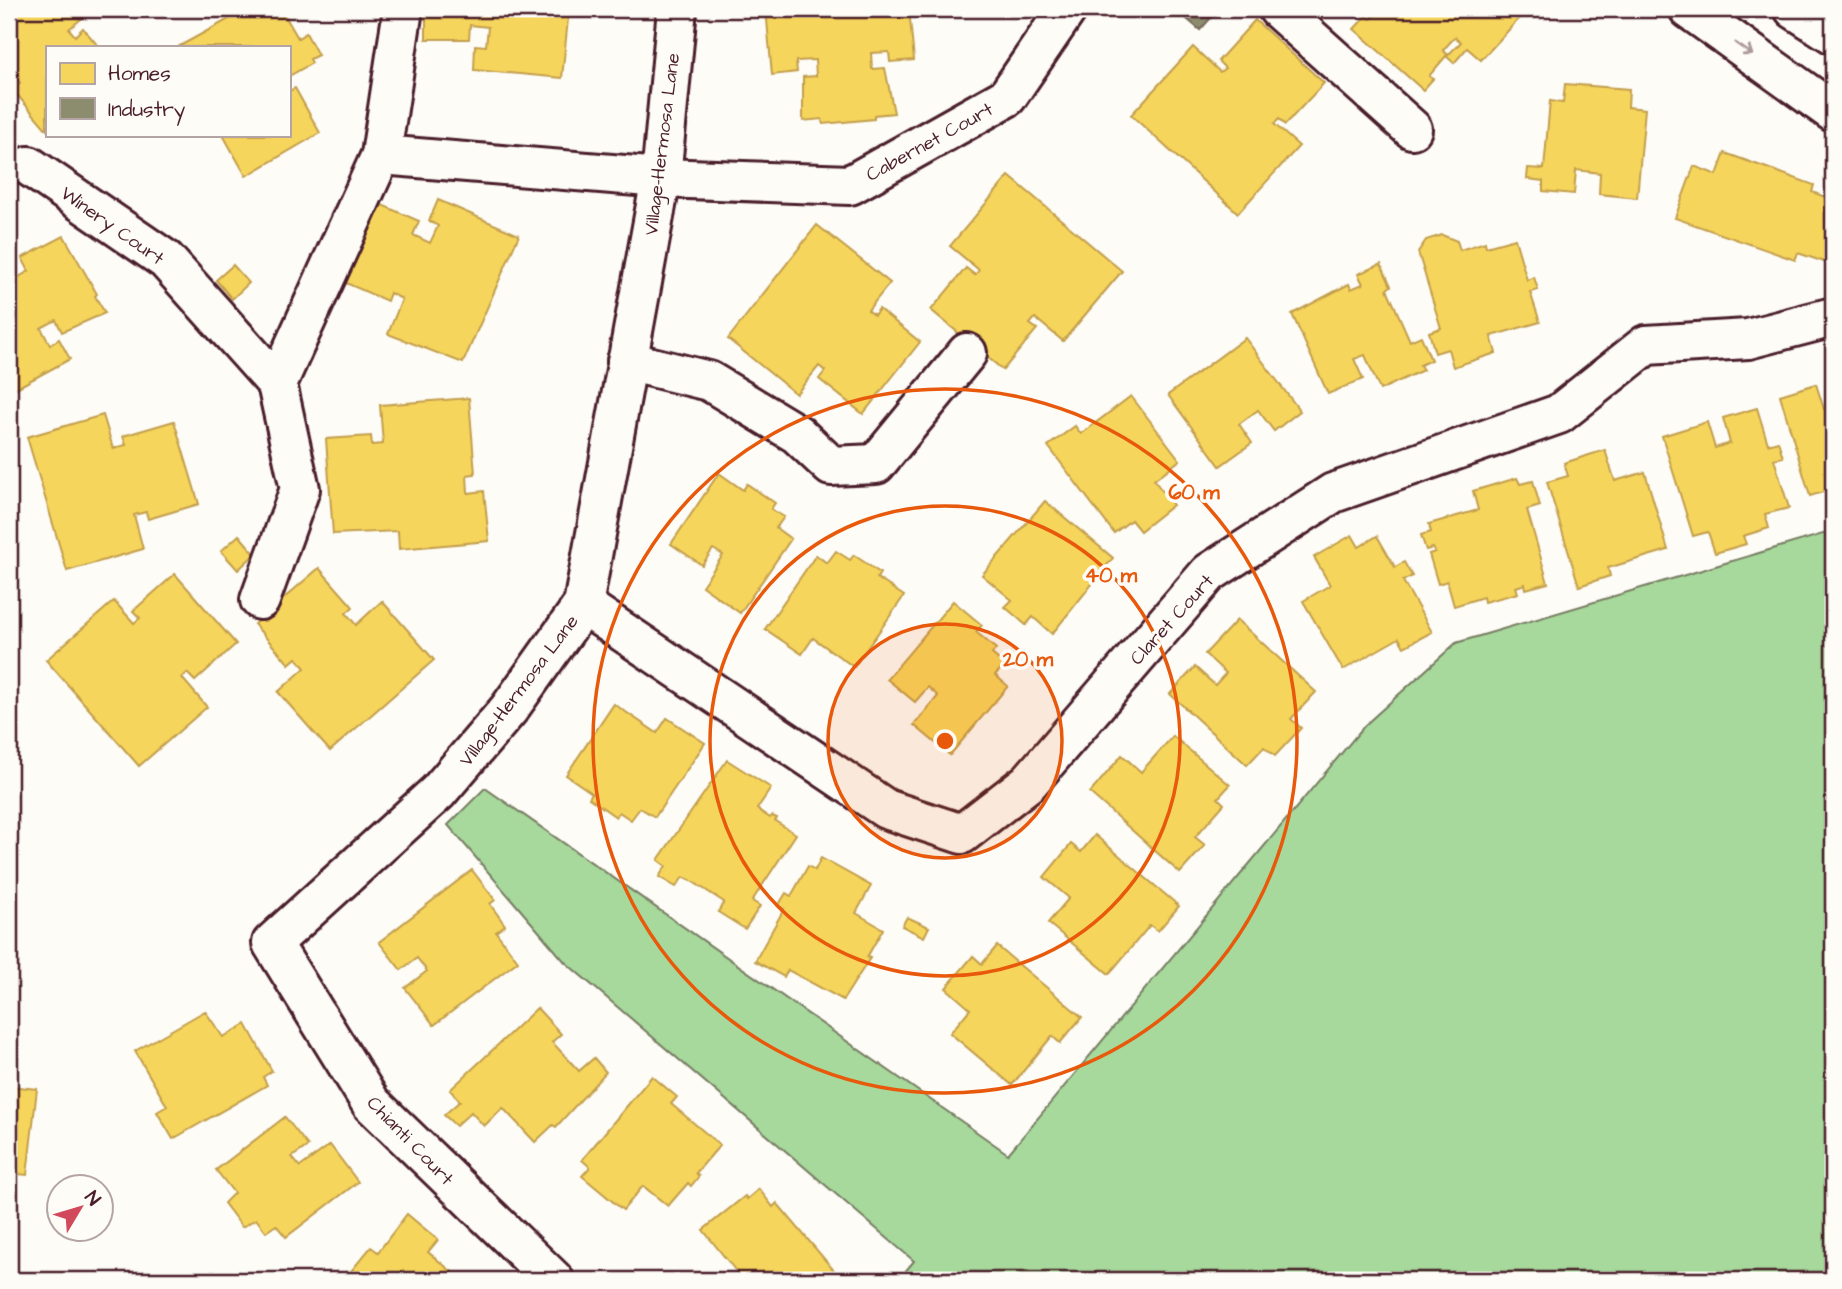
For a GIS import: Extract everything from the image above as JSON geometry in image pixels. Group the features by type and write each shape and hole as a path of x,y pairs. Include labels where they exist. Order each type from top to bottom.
{"street":[{"path":"277,384 381,155 403,9"},
{"name":"Village-Hermosa Lane","path":"272,943 439,792 509,709 583,605 660,178 677,9"},
{"name":"Cabernet Court","path":"660,178 850,186 1007,97 1067,9"},
{"path":"1278,9 1412,129"},
{"path":"1689,9 1833,112"},
{"path":"1794,9 1833,34"},
{"path":"381,155 660,178"},
{"name":"Winery Court","path":"29,166 166,260 277,384 300,489 260,600"},
{"name":"Claret Court","path":"583,605 886,809 962,834 1029,782 1209,573 1333,493 1559,414 1646,345 1748,339 1833,317"},
{"path":"627,361 709,381 797,433 831,466 876,464 967,353"},
{"name":"Chianti Court","path":"272,943 371,1103 554,1280"}],"green space":[{"path":"1833,531 1833,1280 898,1280 914,1261 565,962 448,825 485,788 1008,1154 1365,725 1456,643"}],"building: Homes":[{"path":"9,9 93,9 69,29 75,36 83,28 98,46 46,46 46,129 13,90 20,83 15,77 9,82"},
{"path":"247,9 281,9 298,38 306,33 318,55 310,59 312,63 290,75 290,46 180,46"},
{"path":"426,9 569,9 562,78 474,70 475,45 486,46 488,27 470,25 469,39 426,39"},
{"path":"766,9 909,9 914,60 890,62 889,52 871,53 872,69 885,68 894,113 874,115 874,119 823,124 822,119 803,121 803,77 816,76 815,60 796,61 797,72 772,75"},
{"path":"1380,9 1528,9 1481,60 1467,48 1454,63 1446,56 1429,76 1433,79 1423,90 1354,29 1366,16 1371,19","holes":["1455,37 1461,42 1448,55 1443,50"]},
{"path":"1255,20 1324,83 1285,125 1279,119 1274,124 1299,146 1238,213 1131,115 1193,47 1220,72 1225,68 1218,61"},
{"path":"1565,84 1629,89 1628,107 1645,109 1637,198 1599,194 1600,173 1576,170 1574,194 1543,191 1543,181 1527,179 1528,168 1544,169 1550,101 1563,103"},
{"path":"295,88 320,133 246,176 224,136 290,136 290,90"},
{"path":"1725,153 1814,185 1812,192 1833,200 1833,265 1798,253 1795,260 1675,218 1694,166 1717,175"},
{"path":"1009,176 1122,271 1063,341 1035,318 1030,324 1037,329 1003,370 931,310 966,268 975,275 979,270 950,246"},
{"path":"438,200 519,235 463,363 388,334 402,299 390,293 387,301 339,280 373,201 419,221 413,235 430,243 438,226 429,221"},
{"path":"817,225 890,283 868,310 874,315 879,309 920,342 863,414 819,379 825,371 819,366 796,394 728,339"},
{"path":"1442,235 1457,241 1460,250 1485,242 1486,247 1515,239 1527,280 1534,277 1538,290 1530,292 1540,322 1491,336 1496,353 1453,367 1448,349 1435,353 1429,332 1441,328 1418,252 1426,240"},
{"path":"64,236 105,313 62,332 56,320 41,328 50,345 59,339 70,359 9,392 9,267 15,279 29,271 22,258"},
{"path":"1381,264 1391,286 1387,289 1410,341 1421,336 1431,360 1420,365 1423,370 1380,390 1365,355 1354,359 1363,379 1328,394 1292,314 1349,284 1351,289 1363,284 1358,274"},
{"path":"233,265 249,283 232,299 216,280"},
{"path":"1245,338 1300,411 1274,431 1258,410 1239,424 1252,443 1220,466 1168,395"},
{"path":"1816,384 1824,409 1833,407 1833,489 1810,496 1780,395"},
{"path":"1131,396 1180,460 1154,480 1173,505 1140,531 1131,520 1114,533 1048,446 1075,426 1081,434"},
{"path":"469,398 475,474 467,475 468,493 484,491 489,541 399,549 398,531 333,534 326,439 371,436 372,445 383,444 380,405"},
{"path":"1757,408 1768,444 1778,441 1783,457 1774,459 1789,508 1765,514 1769,528 1743,536 1746,544 1715,553 1708,532 1693,536 1662,436 1707,422 1715,448 1730,443 1723,418"},
{"path":"103,415 113,448 126,445 123,436 174,421 199,504 148,519 146,512 134,515 143,549 67,571 27,437"},
{"path":"1605,450 1615,481 1645,472 1668,550 1608,568 1610,576 1579,586 1547,482 1568,476 1564,463"},
{"path":"719,473 743,490 747,484 775,503 771,509 784,517 776,528 791,539 740,613 702,586 723,555 713,549 702,565 671,544"},
{"path":"1517,478 1520,484 1533,481 1540,506 1527,510 1548,583 1526,589 1525,584 1516,587 1518,593 1484,602 1483,597 1454,606 1447,581 1438,584 1429,554 1435,552 1433,548 1426,550 1421,535 1431,532 1429,524 1478,510 1473,491"},
{"path":"1045,501 1113,558 1052,634 1033,617 1026,625 1005,607 1012,600 982,575"},
{"path":"239,535 255,554 238,570 221,551"},
{"path":"1352,535 1359,547 1377,536 1395,567 1404,562 1412,576 1403,581 1432,632 1404,647 1399,638 1343,670 1303,601 1330,585 1314,557"},
{"path":"836,551 850,560 854,555 880,573 877,578 904,596 854,667 813,638 802,654 765,629 816,555 827,563"},
{"path":"319,568 353,607 346,613 356,625 382,601 434,660 330,751 278,692 305,668 296,658 289,664 254,624"},
{"path":"175,574 236,644 195,681 187,673 182,678 207,707 139,766 46,660 114,601 134,623 140,618 133,611"},
{"path":"953,601 982,625 976,632 996,649 992,654 1005,665 995,675 1008,686 950,755 914,725 938,696 928,687 915,702 887,679"},
{"path":"1237,620 1316,692 1291,719 1301,728 1275,756 1264,747 1247,765 1170,694 1195,667 1215,685 1226,673 1205,654"},
{"path":"614,704 657,733 667,718 705,743 655,817 640,808 631,820 619,812 616,817 589,798 592,793 566,775"},
{"path":"1173,736 1230,785 1218,798 1224,804 1195,837 1205,845 1180,873 1090,793 1122,755 1141,772"},
{"path":"727,760 771,788 757,809 770,818 777,818 775,821 796,834 752,901 760,906 745,929 718,912 724,902 690,880 683,877 676,887 659,877 666,866 658,860"},
{"path":"1095,835 1179,906 1158,931 1150,925 1109,974 1048,923 1069,898 1044,877 1071,844 1081,852"},
{"path":"821,858 871,886 856,913 883,929 867,957 870,958 843,1000 788,970 784,977 755,961 784,909 778,906 786,893 791,896 808,866 815,870"},
{"path":"472,870 495,900 490,904 505,925 496,932 518,961 434,1025 405,988 427,971 417,958 401,970 379,942"},
{"path":"907,917 929,927 924,937 902,926"},
{"path":"997,946 1082,1017 1060,1043 1052,1036 1012,1085 950,1033 970,1009 946,988 973,956 982,964"},
{"path":"537,1008 561,1034 552,1042 579,1071 594,1058 606,1072 556,1127 553,1125 535,1142 503,1108 484,1126 471,1112 456,1126 444,1115 460,1101 450,1090"},
{"path":"205,1011 223,1037 246,1024 272,1071 263,1077 267,1085 173,1139 157,1112 167,1106 135,1051"},
{"path":"652,1076 677,1097 671,1104 720,1145 696,1173 699,1176 691,1186 688,1183 668,1206 643,1186 623,1210 582,1176 590,1167 582,1160"},
{"path":"9,1086 37,1089 27,1175 9,1173"},
{"path":"285,1117 308,1146 292,1157 300,1167 330,1145 358,1182 286,1237 276,1225 266,1232 256,1219 242,1227 224,1203 234,1193 216,1170"},
{"path":"759,1189 773,1207 777,1203 842,1280 743,1280 703,1230 745,1196 747,1199"},
{"path":"407,1214 438,1240 428,1252 462,1280 350,1280 346,1277 371,1247 378,1252"}],"building: Industry":[{"path":"1175,9 1219,9 1200,30"}]}
